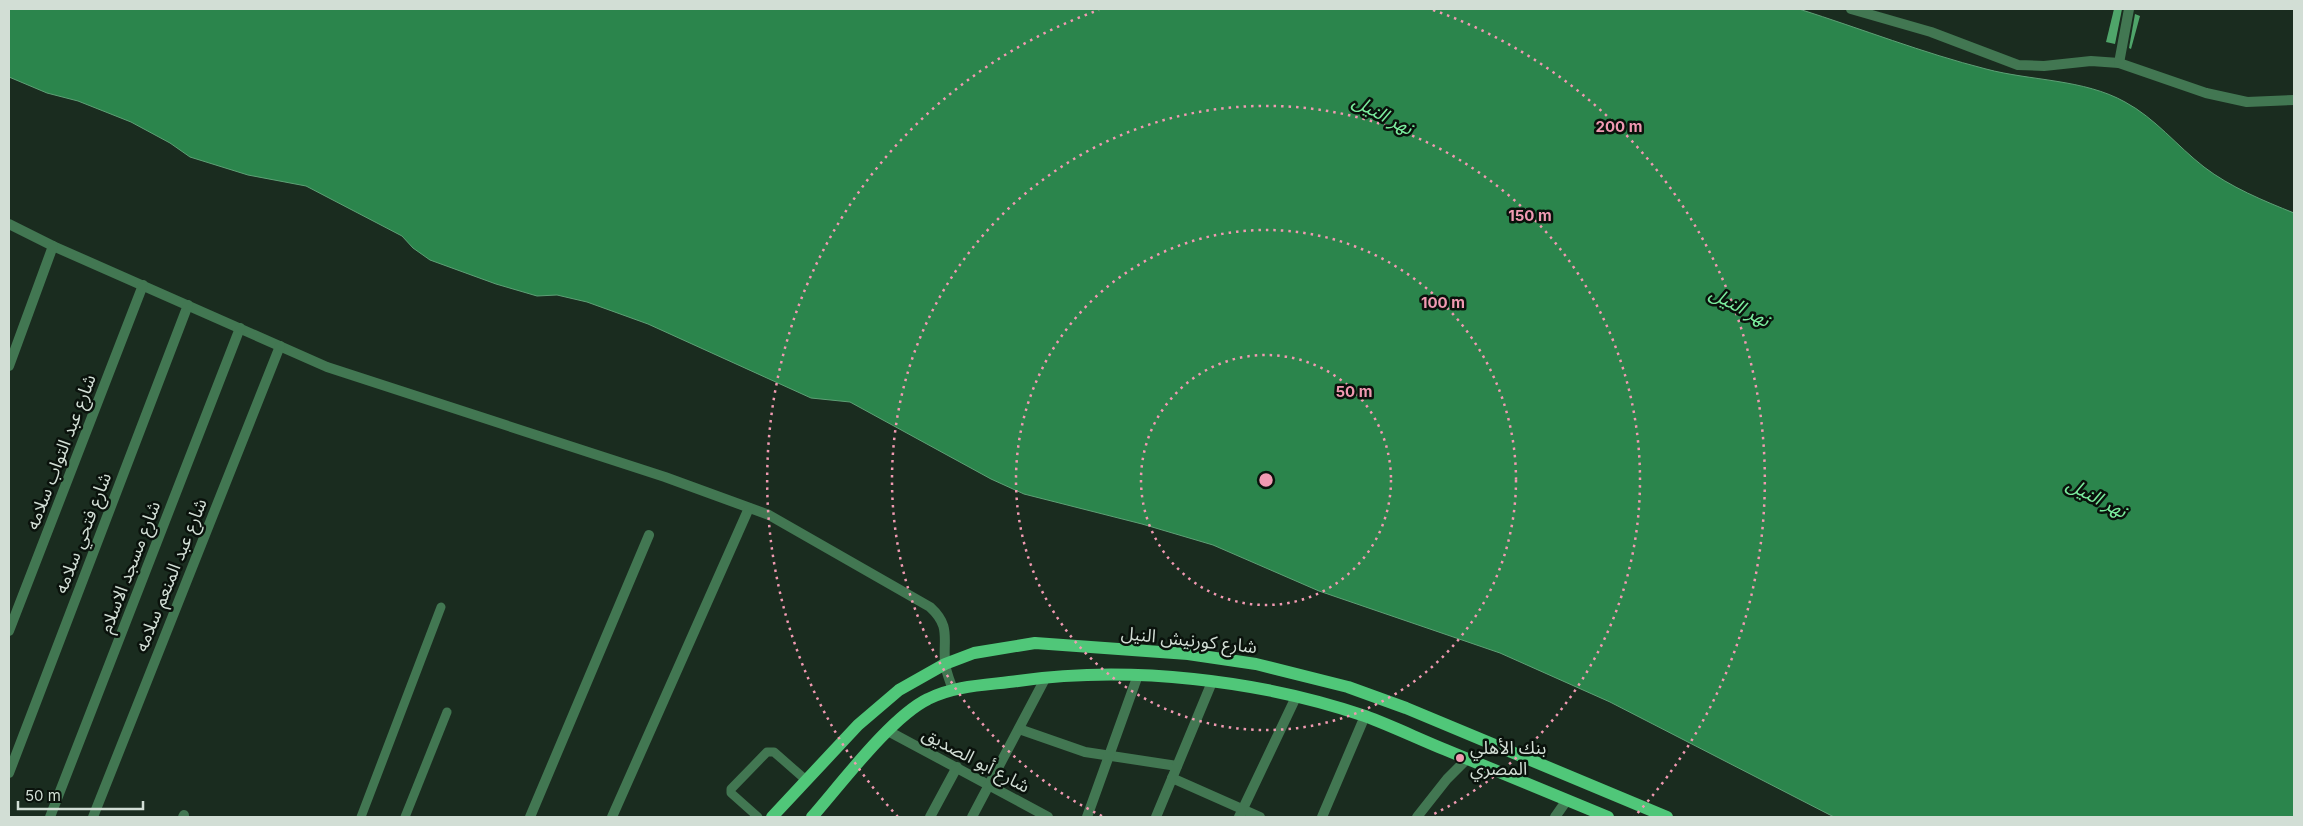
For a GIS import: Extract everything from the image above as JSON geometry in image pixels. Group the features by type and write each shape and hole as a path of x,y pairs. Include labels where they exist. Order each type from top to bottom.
{"main road":[{"name":"شارع كورنيش النيل","path":"772,817 878,706 921,676 945,664 982,652 1035,643 1188,654 1256,664 1348,687 1406,708 1667,817"},
{"path":"812,817 888,731 913,708 928,698 953,690 1046,677 1138,675 1212,682 1296,697 1365,716 1608,817"}],"street":[{"path":"1851,9 1931,32 2018,65 2044,66 2090,61 2119,63 2214,95 2247,102 2294,100"},
{"path":"2119,63 2129,9"},
{"path":"9,224 53,246 327,367 665,477 769,515 930,607 941,617 945,634 945,664 953,690"},
{"path":"9,366 53,246"},
{"name":"شارع عبد التواب سلامه","path":"9,632 143,285"},
{"name":"شارع فتحي سلامه","path":"9,773 188,305"},
{"name":"شارع مسجد الاسلام","path":"50,817 240,328"},
{"name":"شارع عبد المنعم سلامه","path":"93,817 280,346"},
{"path":"612,817 749,508"},
{"path":"530,817 649,535"},
{"path":"1087,817 1138,675"},
{"path":"972,817 1046,677"},
{"path":"1156,817 1212,682"},
{"path":"1241,813 1296,697"},
{"path":"1322,817 1365,716"},
{"path":"1019,729 1062,745 1109,756 1177,766"},
{"name":"شارع أبو الصديق","path":"888,731 1048,817"},
{"path":"1418,817 1447,779 1468,759"},
{"path":"930,817 957,767"},
{"path":"1172,778 1241,813 1260,817"},
{"path":"1556,817 1567,800"}],"lane":[{"path":"361,817 441,607"},
{"path":"405,817 447,712"},
{"path":"758,817 731,793 731,789 767,752 774,752 806,780"}],"water":[{"name":"نهر النيل","path":"9,9 1799,9 1962,63 2003,73 2075,85 2109,94 2146,116 2194,159 2214,174 2248,193 2294,213 2294,817 1834,817 1610,702 1500,653 1319,591 1213,545 1142,524 1024,494 991,479 850,402 811,398 648,324 587,302 557,295 537,296 496,284 430,260 413,248 402,236 306,186 248,175 190,157 170,143 131,122 78,101 47,93 9,77"}],"building":[{"path":"2114,9 2122,9 2115,44 2106,42"},
{"path":"2135,14 2140,16 2131,49 2129,48"}],"place":[{"name":"بنك الأهلي المصري","path":"1460,758"}]}
